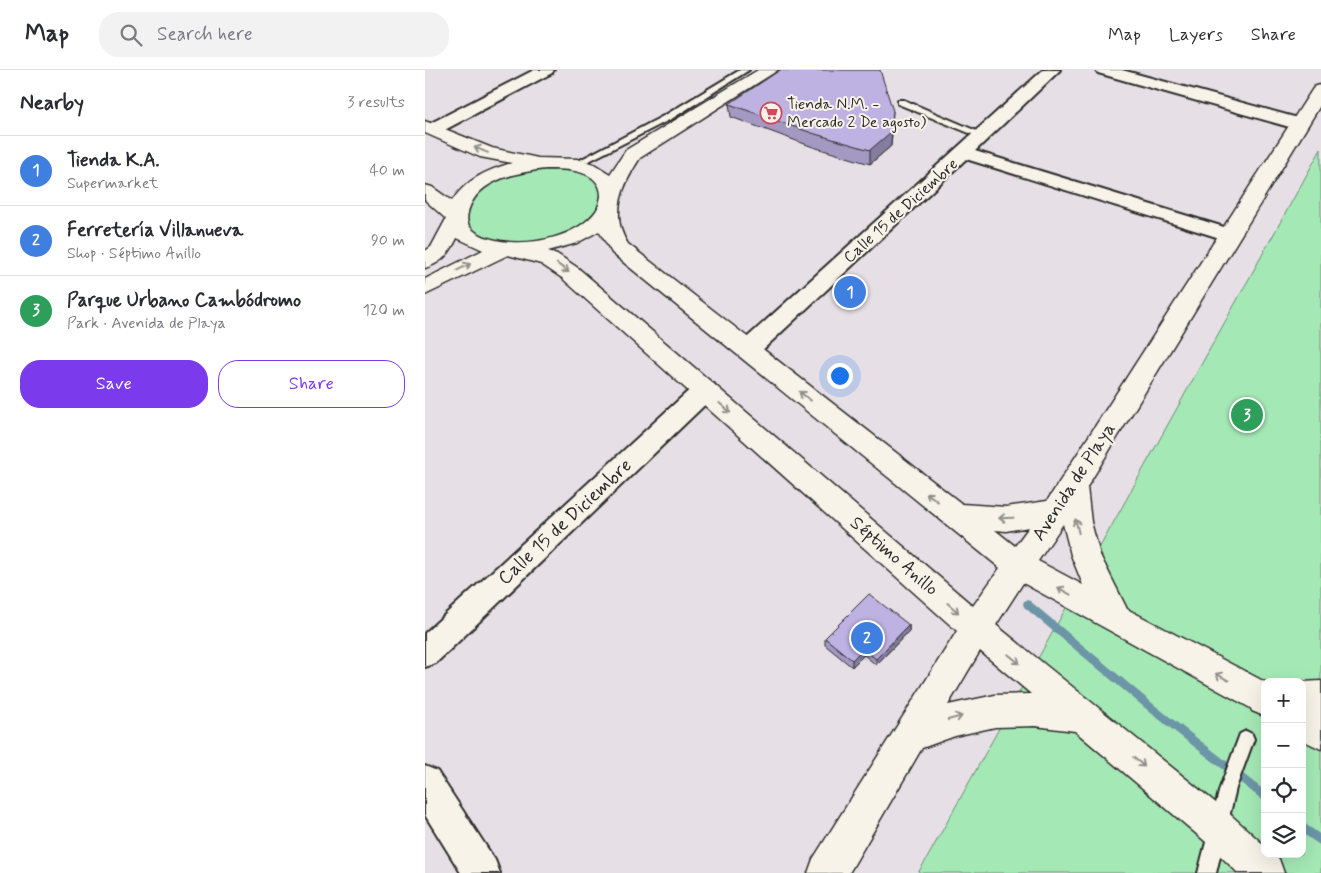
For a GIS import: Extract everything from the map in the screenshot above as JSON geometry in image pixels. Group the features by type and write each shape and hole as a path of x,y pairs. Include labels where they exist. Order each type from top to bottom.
{"main road":[{"path":"425,191 441,201 456,219 461,231 471,239 486,245 511,248 543,246 573,236 596,222 610,203 617,178 633,154 769,70"},
{"name":"Avenida de Playa","path":"827,873 976,628 1054,511 1073,486 1321,90"},
{"path":"429,128 487,153 546,163"},
{"path":"425,261 440,251 456,219 458,207 464,197 481,182 517,167 546,163 576,162 623,152 647,144"},
{"path":"576,162 602,176 609,184 609,231 620,248 1019,566 1261,698"},
{"path":"425,288 511,248"},
{"name":"Séptimo Anillo","path":"511,248 549,259 561,266 976,628 1219,829 1265,873"},
{"path":"1073,486 1074,516 1082,549 1096,584 1116,619"},
{"path":"955,515 1006,519 1054,511"},
{"path":"1306,698 1321,697"},
{"path":"910,736 951,719 994,709 1039,708 1084,716"},
{"path":"1305,723 1321,732"}],"street":[{"path":"429,128 546,70"},
{"name":"Calle 15 de Diciembre","path":"748,350 1052,70"},
{"path":"1104,70 1299,124"},
{"path":"964,153 1230,235"},
{"name":"Calle 15 de Diciembre","path":"425,653 705,390"},
{"path":"425,783 482,873"}],"lane":[{"path":"576,162 670,116 745,70"},
{"path":"901,102 982,135"},
{"path":"1207,873 1228,788 1246,739"}],"green space":[{"path":"1321,149 1321,873 918,873 926,860"},
{"path":"537,168 576,171 592,179 603,194 596,214 570,233 552,239 514,244 478,236 467,227 464,215 478,191 498,178"}],"building":[{"path":"780,70 880,70 893,111 891,132 870,150 812,133 729,104"},
{"path":"869,594 909,625 876,659 863,649 852,660 825,638"}],"waterway":[{"path":"1027,604 1154,710 1261,794"},
{"path":"1306,830 1321,841"}],"place":[{"name":"Tienda N.M. - Mercado 2 De agosto)","path":"771,113"},
{"name":"Tienda K.A.","path":"850,292"},
{"name":"Parque Urbano Cambódromo","path":"1247,415"},
{"name":"Ferretería Villanueva","path":"867,638"}]}
